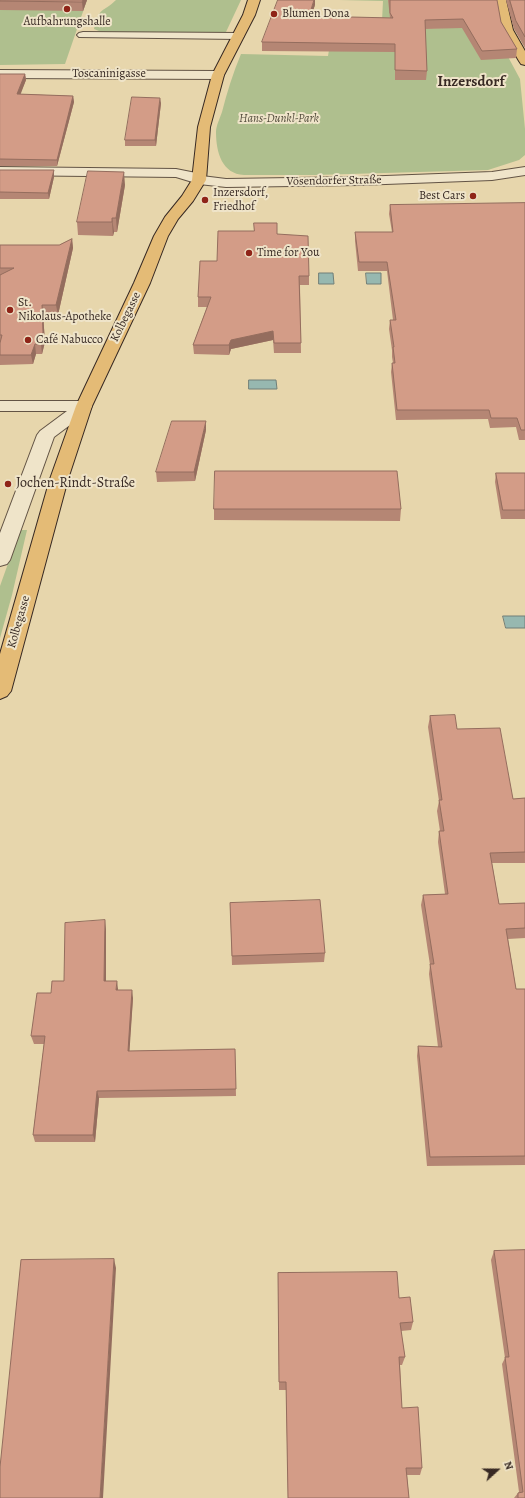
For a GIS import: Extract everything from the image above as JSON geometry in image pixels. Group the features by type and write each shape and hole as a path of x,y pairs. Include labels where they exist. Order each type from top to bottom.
{"main road":[{"name":"Kolbegasse","path":"0,691 60,480 84,406 142,283 161,236 172,217 188,198 199,180 204,127 218,75 249,15 254,0"},
{"path":"501,0 507,30 525,61"}],"street":[{"path":"83,36 238,36"},
{"name":"Toscaninigasse","path":"0,74 93,68 218,75"},
{"name":"Vösendorfer Straße","path":"0,170 176,173 191,176 199,180 226,183 359,181 492,176 525,171"},
{"path":"0,406 84,406"},
{"path":"0,560 26,484 46,435 84,406"}],"green space":[{"path":"0,0 87,0 65,64 0,65"},
{"path":"116,0 241,0 226,32 222,33 104,33 94,29 100,13"},
{"name":"Hans-Dunkl-Park","path":"339,0 455,0 390,12 390,21 401,29 492,27 520,79 525,129 525,155 519,160 488,170 315,175 244,175 236,174 230,171 225,166 219,154 216,140 216,130 230,83 241,54 328,56 331,38 382,21 383,1"},
{"path":"20,530 27,530 12,595 0,638 0,586"}],"water":[{"path":"319,273 333,273 334,284 319,284"},
{"path":"366,273 381,273 381,284 367,284"},
{"path":"249,380 276,380 277,389 249,389"},
{"path":"503,616 525,616 525,628 506,628"}],"building":[{"path":"0,0 83,0 82,2"},
{"path":"278,0 314,0 309,16 393,18 390,13 390,0 497,0 501,22 517,49 482,51 463,19 425,20 427,71 395,70 395,44 262,42"},
{"path":"510,0 525,0 525,37 516,21"},
{"path":"0,74 25,74 17,94 73,96 57,160 0,159"},
{"path":"132,97 160,98 155,140 125,140"},
{"path":"0,170 54,170 48,193 0,192"},
{"path":"88,171 124,172 116,218 112,218 112,222 77,222"},
{"path":"525,203 525,430 521,430 517,418 491,418 489,410 397,410 392,363 395,363 394,347 390,320 396,320 387,262 359,262 355,232 393,232 390,205"},
{"path":"254,223 277,223 277,234 308,236 309,276 299,276 301,343 274,343 273,331 231,340 229,345 193,345 211,297 198,297 200,261 217,261 218,231 254,231"},
{"path":"72,239 56,305 42,305 43,332 41,344 35,344 31,355 0,355 2,335 0,335 0,275 14,268 0,268 0,245 59,245"},
{"path":"172,421 206,421 194,472 156,472"},
{"path":"215,471 397,471 401,509 214,509"},
{"path":"496,473 525,473 525,510 503,510"},
{"path":"455,715 457,729 500,728 513,799 525,798 525,852 490,853 499,904 525,903 525,928 506,929 516,989 525,989 525,1156 430,1157 418,1046 442,1047 430,964 434,964 423,895 448,894 439,831 444,831 439,800 442,800 430,716"},
{"path":"320,900 325,953 232,956 230,903"},
{"path":"105,920 104,981 117,981 116,990 132,990 128,1051 235,1049 236,1089 97,1091 93,1135 33,1135 45,1036 31,1036 37,993 51,993 52,981 64,981 65,923"},
{"path":"525,1250 525,1498 518,1498 518,1493 523,1492 505,1357 509,1357 494,1251"},
{"path":"114,1259 100,1498 0,1498 0,1467 21,1260"},
{"path":"397,1272 399,1298 410,1297 413,1322 400,1323 405,1357 399,1357 402,1408 418,1407 422,1468 406,1468 409,1498 288,1498 286,1382 279,1382 278,1273"}],"place":[{"name":"Aufbahrungshalle","path":"67,9"},
{"name":"Blumen Dona","path":"274,14"},
{"name":"Best Cars","path":"473,196"},
{"name":"Inzersdorf, Friedhof","path":"205,200"},
{"name":"Time for You","path":"249,253"},
{"name":"St. Nikolaus-Apotheke","path":"10,310"},
{"name":"Café Nabucco","path":"28,340"},
{"name":"Jochen-Rindt-Straße","path":"8,484"}],"district":[{"name":"Inzersdorf","path":"471,82"}]}
